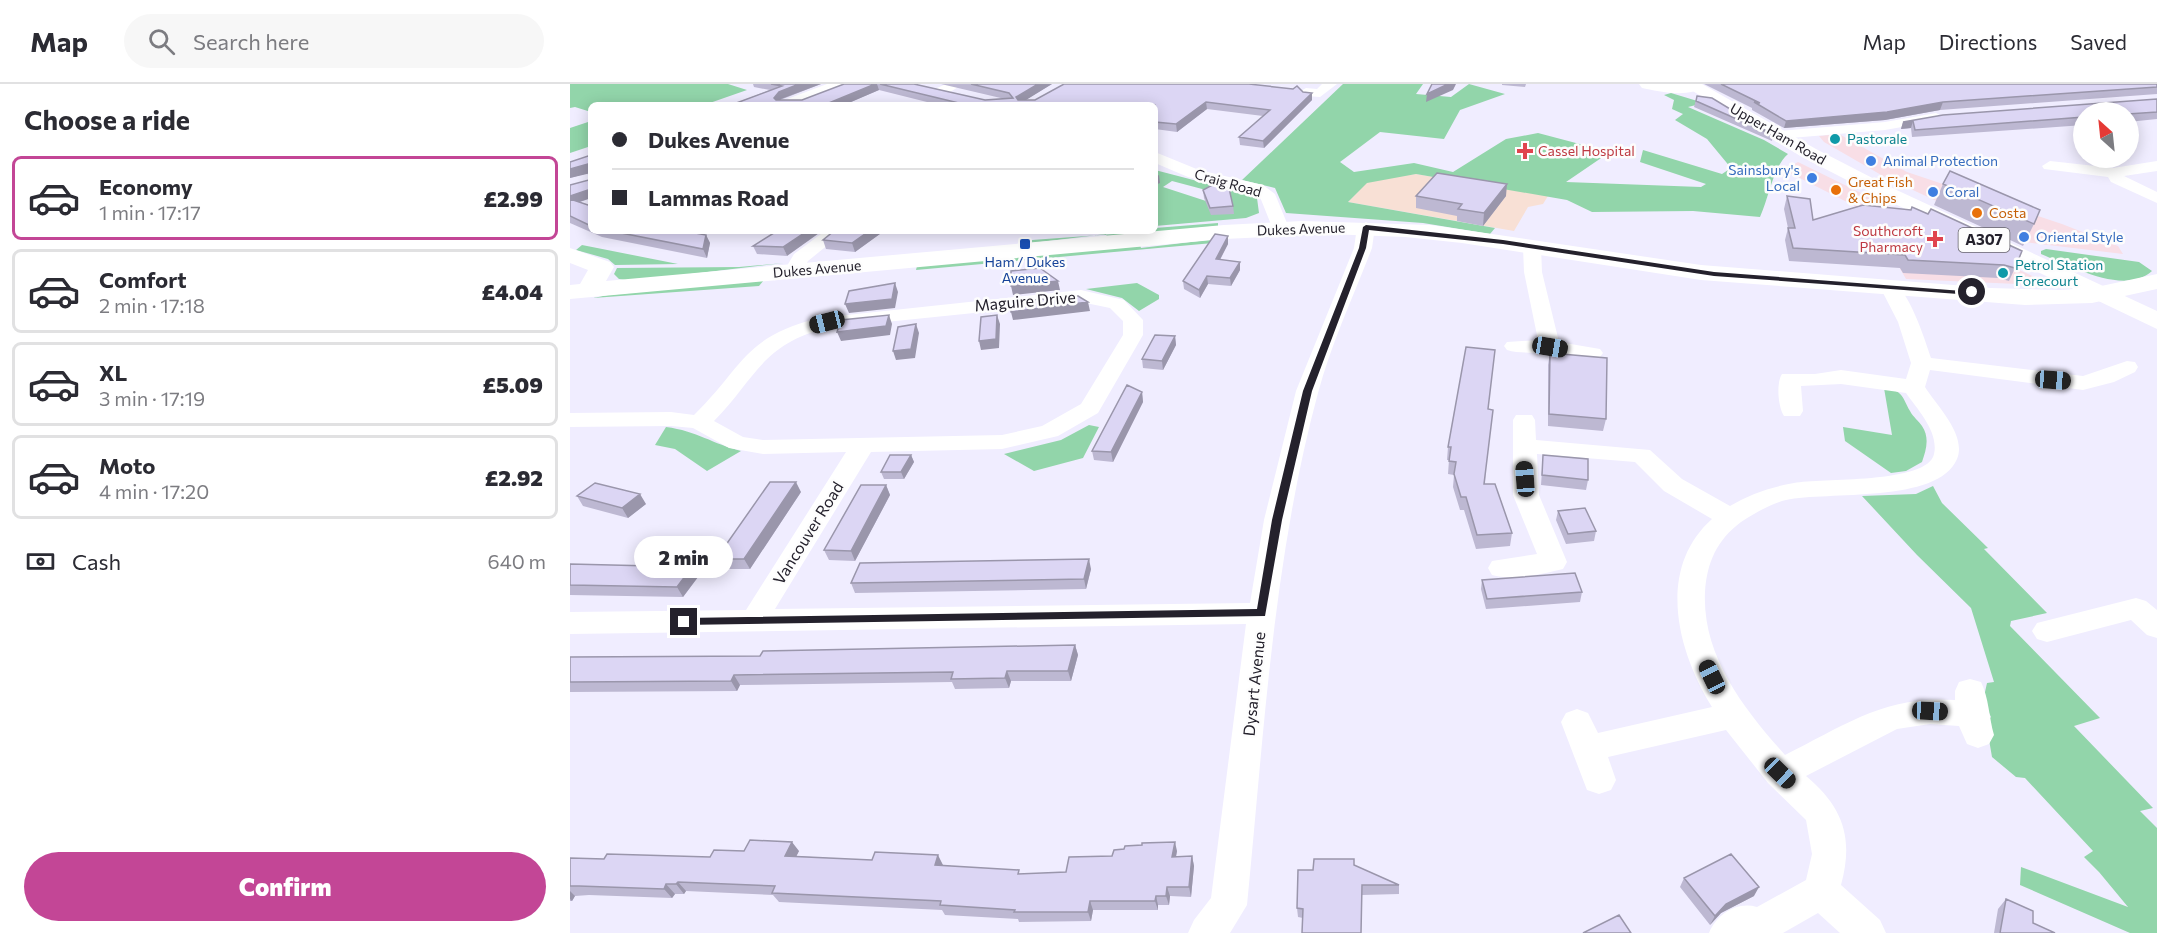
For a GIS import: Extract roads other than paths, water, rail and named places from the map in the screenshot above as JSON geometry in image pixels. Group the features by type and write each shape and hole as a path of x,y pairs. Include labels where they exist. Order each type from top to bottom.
{"street":[{"path":"796,102 842,84"},
{"path":"1306,92 1320,93 1330,84"},
{"path":"1648,84 1671,87 1691,85"},
{"name":"Upper Ham Road","path":"1691,85 1866,183 2103,295"},
{"path":"938,89 958,89"},
{"path":"1779,135 1885,126 1949,116"},
{"name":"Craig Road","path":"1158,161 1194,174 1257,188 1268,194 1280,228"},
{"path":"2050,166 2113,173 2157,166"},
{"path":"2113,173 2116,179 2157,198"},
{"name":"Dukes Avenue","path":"579,291 1280,228 1366,227 1433,232 1714,274 2055,298 2103,295 2157,281"},
{"name":"Dysart Avenue","path":"1207,933 1228,904 1262,613 1277,520 1307,391 1363,248 1366,227"},
{"path":"793,272 800,258 832,234"},
{"path":"1532,247 1533,272 1550,347"},
{"path":"570,255 602,267 579,291"},
{"path":"1728,933 1746,922 1760,926 1821,891 1832,851 1821,813 1780,773 1731,716 1697,646 1690,623 1691,582 1697,559 1707,539 1731,518 1763,499 1793,491 1891,485 1935,471 1945,458 1947,442 1918,375 1908,322 1890,286"},
{"name":"A307","path":"2103,295 2157,321"},
{"name":"Maguire Drive","path":"572,420 671,419 699,422 737,442 763,447 1002,442 1050,431 1090,408 1132,335 1133,320 1117,304 1081,296 827,322 800,328 766,346 699,422"},
{"path":"1514,346 1550,347 1593,353"},
{"path":"1792,411 1790,379 1815,381 1841,377 1918,375 2083,382 2106,377 2127,367"},
{"path":"1502,568 1553,562 1526,495 1524,420"},
{"name":"Vancouver Road","path":"753,622 863,445"},
{"path":"1523,446 1642,455 1673,486 1731,518"},
{"path":"2047,630 2146,605 2157,627"},
{"path":"570,623 1262,613"},
{"path":"1780,773 1891,717 1930,711 1973,713"},
{"path":"1599,780 1583,735 1731,716"},
{"path":"1821,891 1867,933"}],"place":[{"name":"Pastorale","path":"1835,139"},
{"name":"Cassel Hospital","path":"1525,151"},
{"name":"Animal Protection","path":"1871,161"},
{"name":"Sainsbury's Local","path":"1812,178"},
{"name":"Great Fish & Chips","path":"1836,190"},
{"name":"Coral","path":"1933,192"},
{"name":"Costa","path":"1977,213"},
{"name":"Oriental Style","path":"2024,237"},
{"name":"Southcroft Pharmacy","path":"1935,239"},
{"name":"Ham / Dukes Avenue","path":"1025,244"},
{"name":"Petrol Station Forecourt","path":"2003,273"}]}
